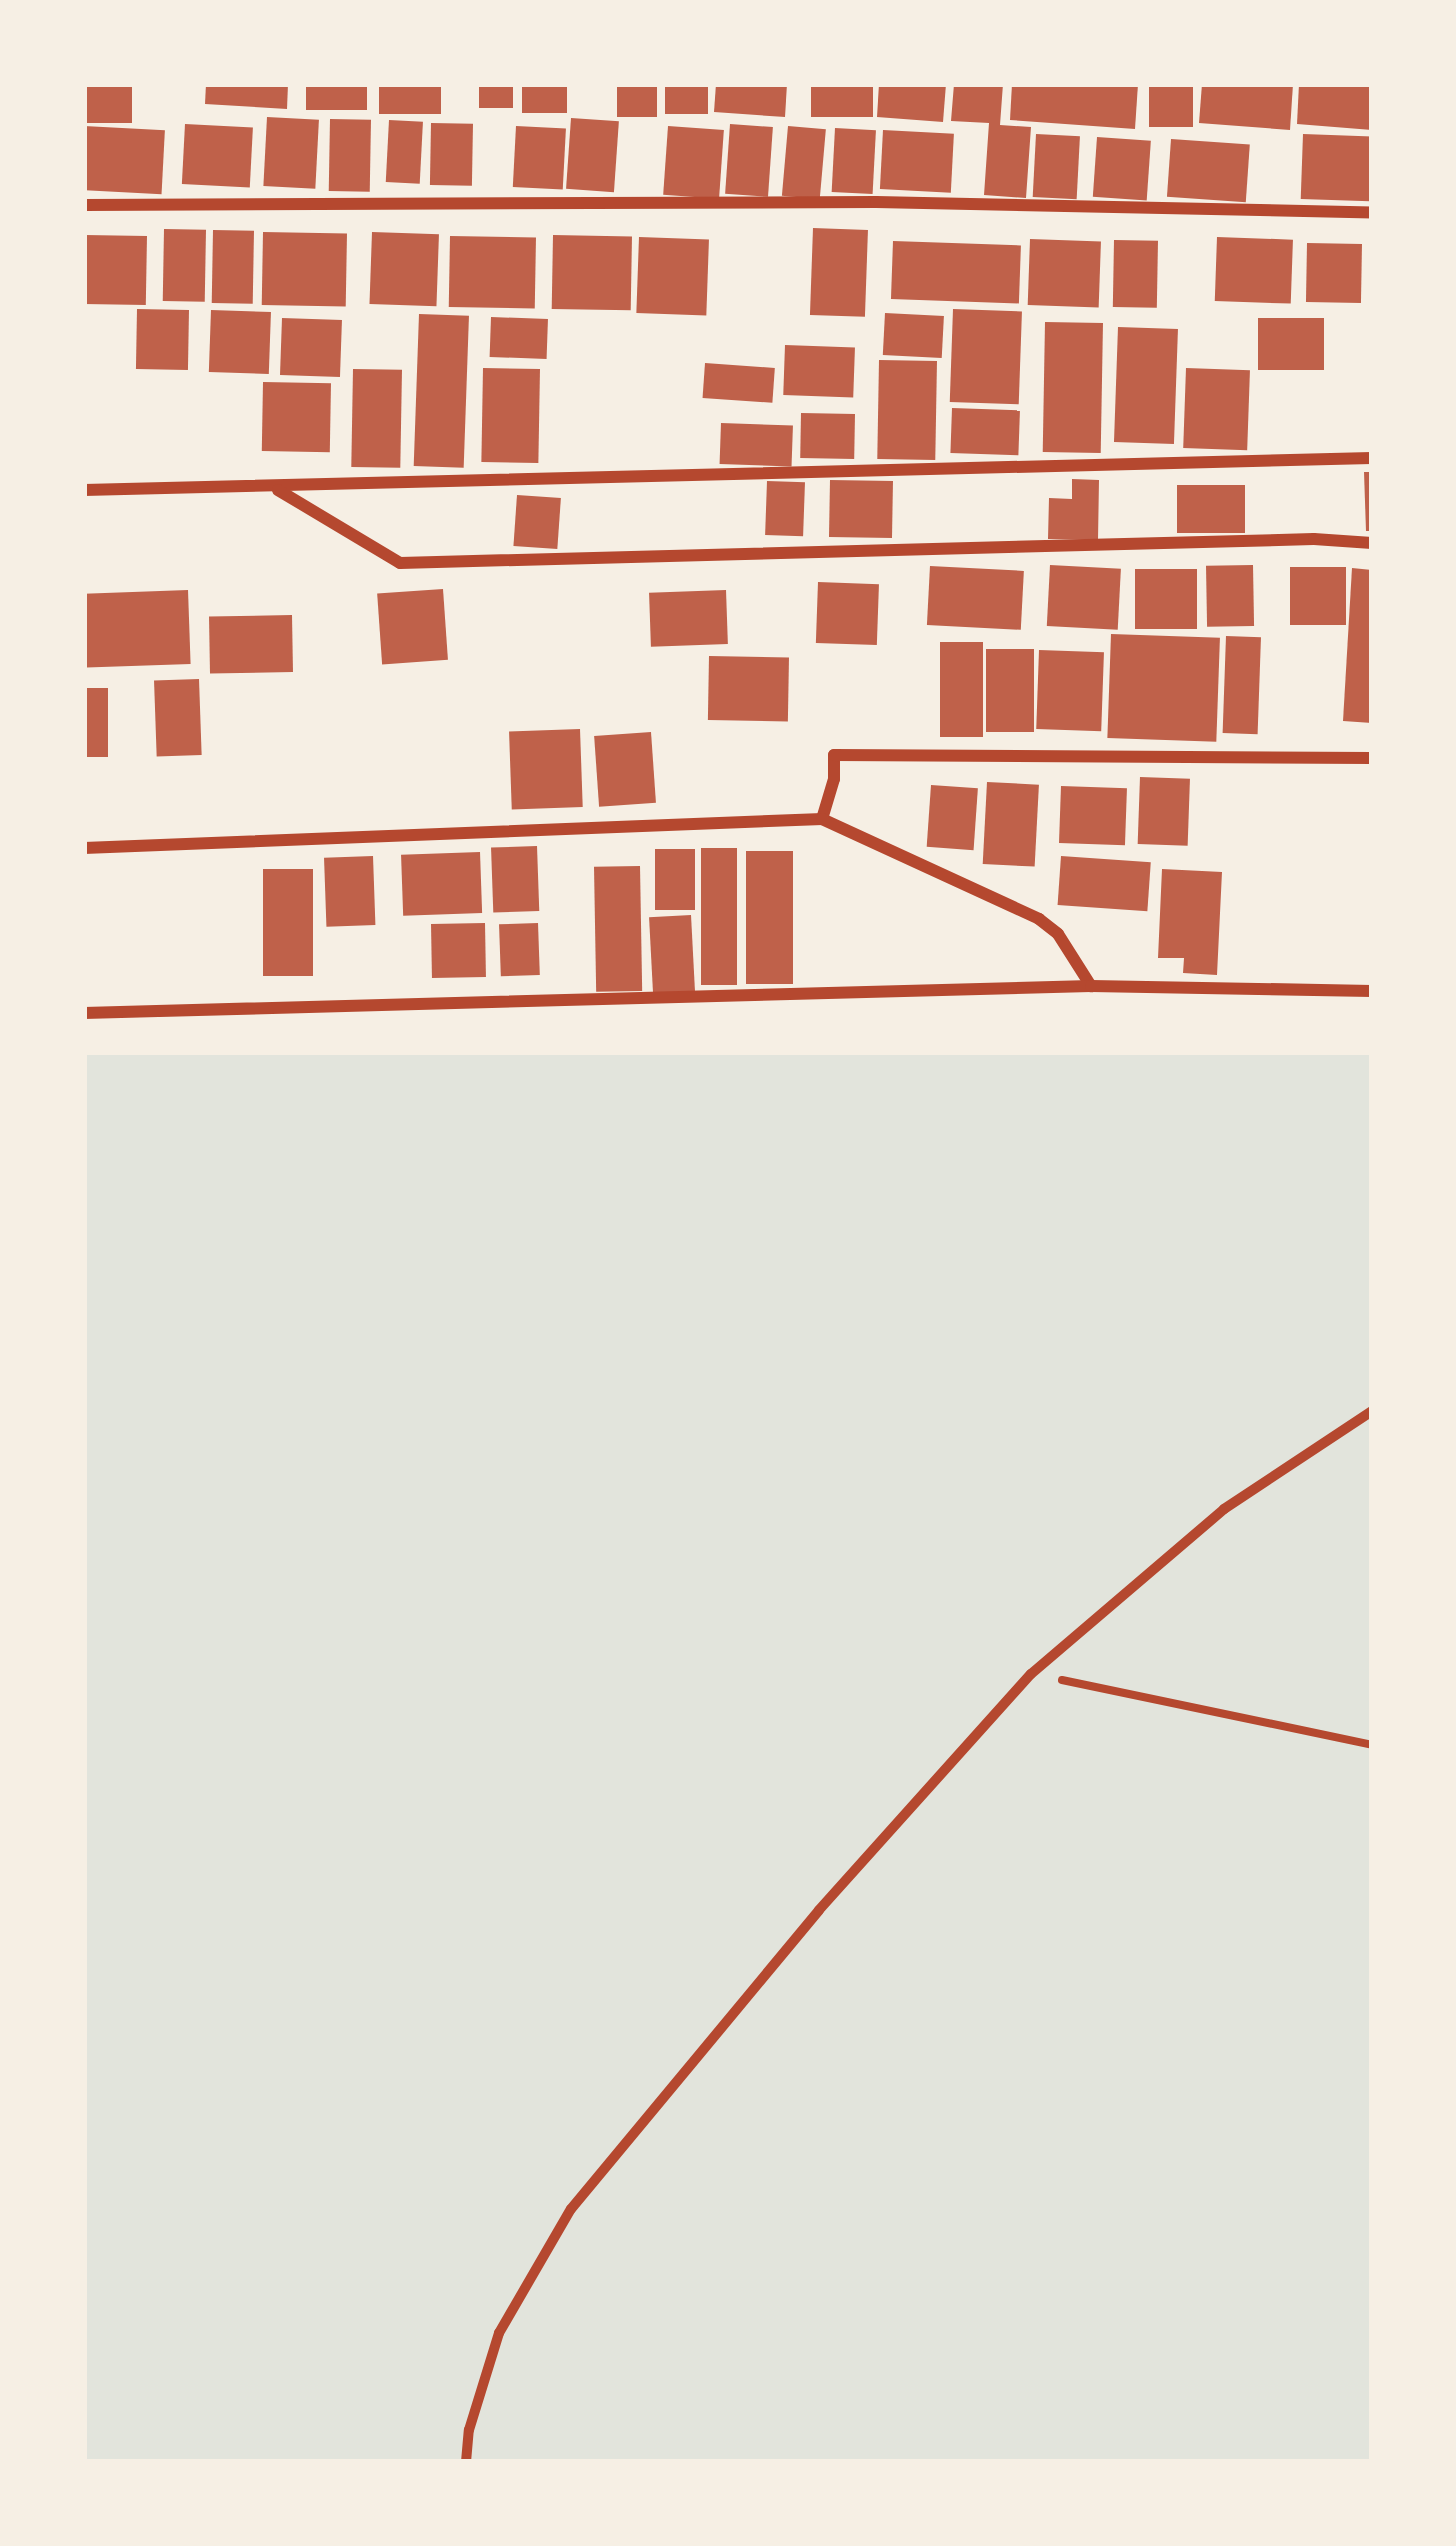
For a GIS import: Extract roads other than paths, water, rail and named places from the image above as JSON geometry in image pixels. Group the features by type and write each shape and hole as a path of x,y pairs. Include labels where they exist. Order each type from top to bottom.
{"street":[{"path":"84,205 876,202 1372,212"},
{"path":"84,490 1372,458"},
{"path":"274,487 400,563 1314,539 1372,542"},
{"path":"823,819 834,779 834,755 1372,758"},
{"path":"84,848 823,819 1039,919 1058,934 1091,986"},
{"path":"84,1013 1091,986 1372,991"},
{"path":"466,2462 469,2430 499,2332 571,2209 819,1910 1031,1674 1224,1509 1372,1411"}]}
